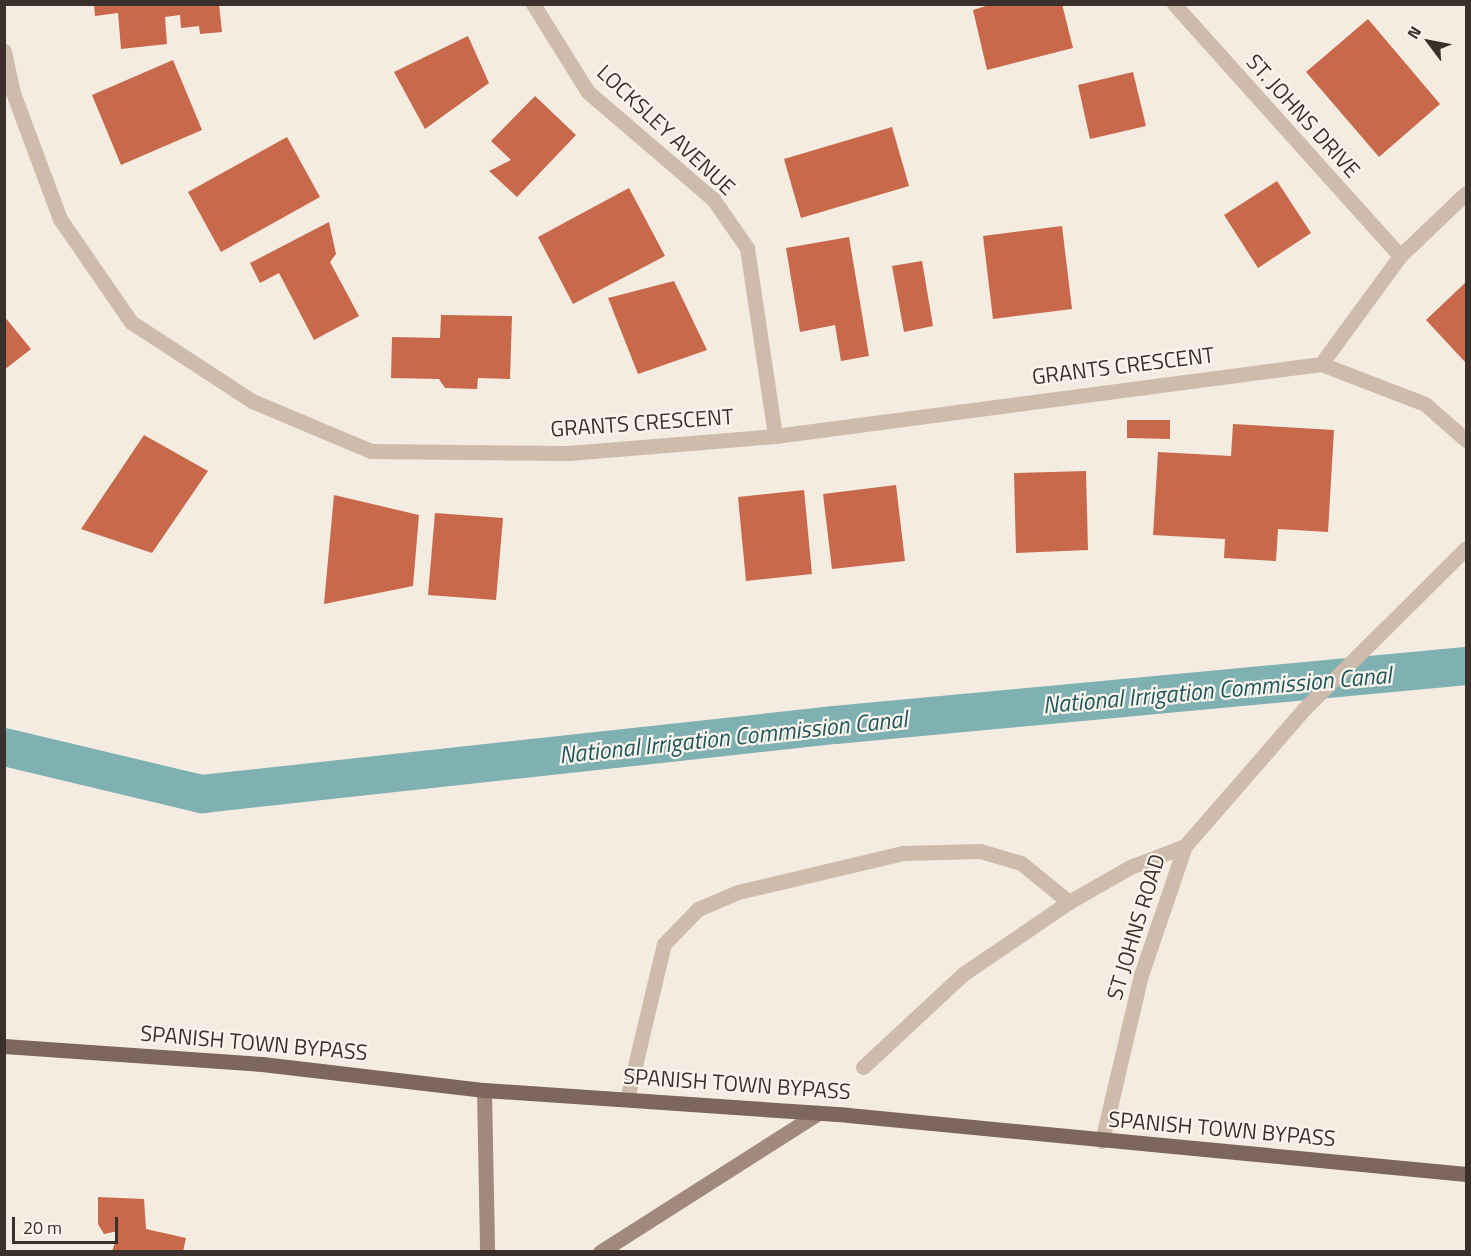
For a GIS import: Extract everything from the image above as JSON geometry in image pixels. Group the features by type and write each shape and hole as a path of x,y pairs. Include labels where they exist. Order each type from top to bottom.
{"main road":[{"name":"SPANISH TOWN BYPASS","path":"4,1046 262,1064 484,1090 818,1113 1467,1174"},
{"path":"484,1090 487,1251"},
{"path":"606,1250 818,1113"}],"street":[{"name":"LOCKSLEY AVENUE","path":"533,4 588,92 713,199 747,248 775,436"},
{"name":"ST. JOHNS DRIVE","path":"1174,4 1400,256"},
{"name":"GRANTS CRESCENT","path":"4,51 12,90 60,219 131,322 252,401 371,451 569,453 775,436 1321,364 1425,404 1467,440"},
{"path":"1321,364 1400,256 1467,193"},
{"name":"ST JOHNS ROAD","path":"1102,1141 1141,975 1185,846 1304,709 1360,651 1467,548"},
{"path":"863,1067 963,974 1069,902 1130,867 1185,846"},
{"path":"627,1099 664,944 698,909 738,892 903,853 980,851 1021,863 1069,902"}],"building":[{"path":"94,4 219,4 222,32 200,34 199,26 181,28 180,15 165,17 167,44 121,49 118,13 95,16"},
{"path":"992,4 1062,4 1073,48 987,70 973,10"},
{"path":"1368,19 1440,104 1379,157 1306,72"},
{"path":"468,36 489,83 425,129 394,72"},
{"path":"173,60 202,130 121,165 92,95"},
{"path":"1133,72 1146,126 1090,139 1078,85"},
{"path":"535,96 576,135 517,197 489,171 511,160 491,141"},
{"path":"892,127 909,186 801,218 784,159"},
{"path":"287,137 320,197 221,252 188,192"},
{"path":"1277,181 1311,233 1258,268 1224,215"},
{"path":"629,188 665,256 573,304 538,237"},
{"path":"329,222 336,254 330,262 359,316 314,340 279,273 260,283 250,263"},
{"path":"1062,226 1072,309 993,319 983,236"},
{"path":"849,237 869,356 841,361 835,325 800,332 786,248"},
{"path":"922,261 933,326 904,332 892,266"},
{"path":"674,281 707,350 638,374 608,298"},
{"path":"1466,282 1466,363 1426,320"},
{"path":"441,315 512,316 510,379 478,378 477,389 445,388 439,379 391,378 392,337 440,338"},
{"path":"4,316 31,349 4,370"},
{"path":"1127,420 1170,420 1170,439 1127,438"},
{"path":"1233,424 1334,430 1328,532 1278,529 1276,561 1224,558 1225,539 1153,535 1158,452 1231,456"},
{"path":"144,435 208,471 152,553 81,529"},
{"path":"1086,471 1088,550 1016,553 1014,473"},
{"path":"896,485 905,561 832,569 823,494"},
{"path":"804,490 812,574 746,581 738,497"},
{"path":"334,495 419,515 413,586 324,604"},
{"path":"435,513 503,518 496,600 428,595"},
{"path":"98,1197 144,1199 146,1229 186,1238 183,1252 112,1252 118,1231 104,1234 98,1224"}],"waterway":[{"name":"National Irrigation Commission Canal","path":"4,747 202,794 835,725 1466,666"}]}
